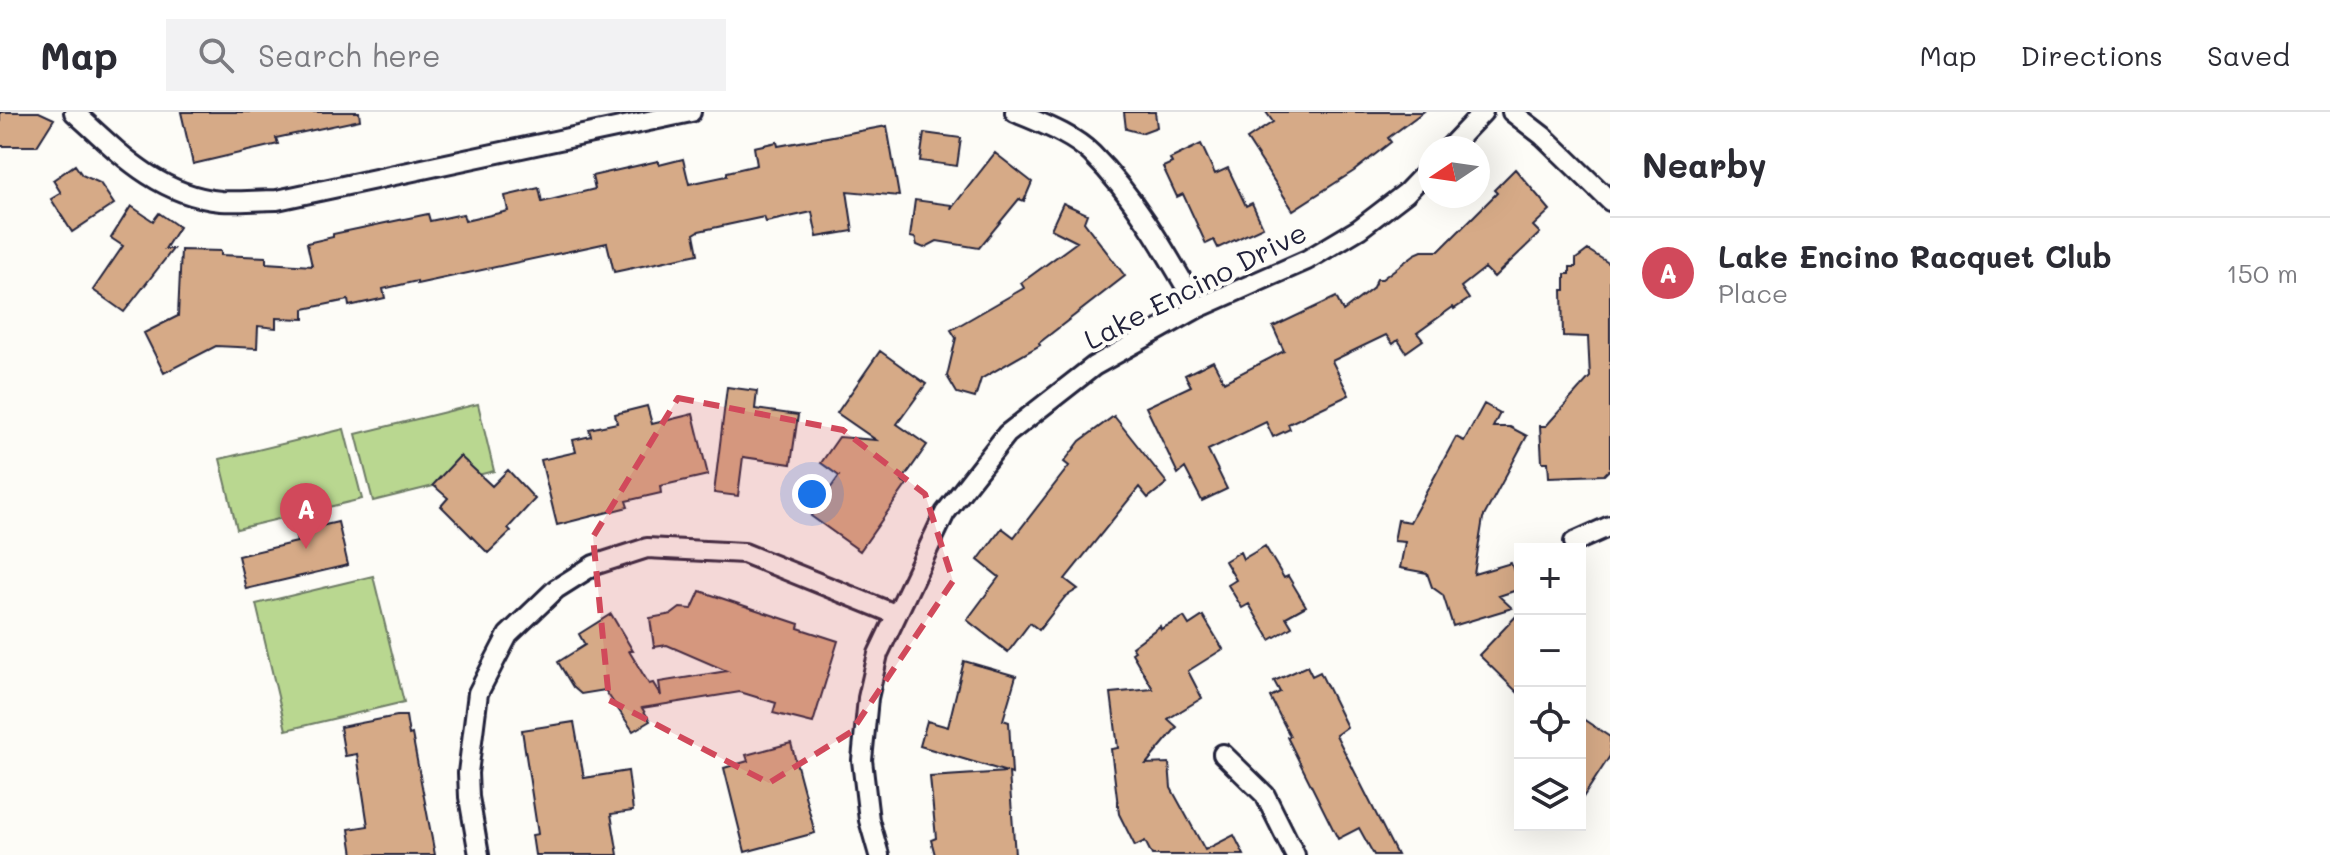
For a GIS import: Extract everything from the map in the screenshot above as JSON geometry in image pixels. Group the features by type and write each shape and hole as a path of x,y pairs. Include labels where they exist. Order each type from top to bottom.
{"street":[{"path":"74,112 137,170 173,188 219,201 277,200 691,112"},
{"path":"1015,112 1049,126 1090,152 1151,226 1198,308"},
{"path":"1460,136 1483,112"},
{"path":"1512,112 1543,136 1610,201"},
{"name":"Lake Encino Drive","path":"879,855 869,820 862,760 868,698 878,654 945,513 1007,434 1094,366 1198,308 1307,260 1359,229 1418,180"},
{"path":"1574,542 1610,526"},
{"path":"479,855 468,773 478,693 508,635 556,589 594,565 647,548 744,553 895,614"},
{"path":"1223,754 1265,795 1295,855"}],"highlighted area":[{"path":"678,398 843,430 925,494 953,581 851,732 769,783 609,700 593,537"}],"green space":[{"path":"478,404 494,471 373,501 356,434"},
{"path":"344,429 362,499 237,529 220,459"},
{"path":"373,576 404,702 286,730 256,604"}],"building":[{"path":"0,112 39,112 54,119 37,146 0,146"},
{"path":"181,112 359,112 360,120 276,138 278,144 193,164"},
{"path":"1124,112 1155,112 1157,127 1141,133 1126,129"},
{"path":"1266,112 1423,112 1388,138 1391,142 1354,171 1293,210 1247,139 1273,122"},
{"path":"887,126 899,196 847,191 853,231 817,237 812,212 766,222 764,217 699,231 694,234 698,254 614,272 607,243 417,284 417,281 383,289 385,298 349,306 348,300 304,309 304,319 276,318 276,328 258,326 257,348 216,346 164,373 144,333 178,316 181,250 221,251 221,255 266,257 266,263 312,266 307,243 333,237 333,234 428,214 430,221 463,214 465,221 508,211 505,196 539,188 542,202 595,189 592,176 658,161 659,165 683,159 689,184 727,176 727,172 757,165 754,147 777,142 778,146"},
{"path":"924,133 961,138 957,166 920,161"},
{"path":"1201,144 1215,174 1228,168 1246,206 1252,203 1263,227 1218,248 1214,240 1206,244 1183,194 1177,197 1163,167 1172,163 1170,159"},
{"path":"995,153 1032,182 1024,201 1019,199 979,248 937,241 924,248 917,245 915,238 910,237 915,200 952,205 951,209"},
{"path":"75,165 82,175 100,183 114,204 72,232 51,199 61,193 53,180"},
{"path":"1515,169 1550,210 1533,226 1540,233 1494,277 1485,268 1461,287 1469,299 1417,333 1423,340 1406,352 1398,340 1393,344 1386,335 1332,361 1349,395 1288,424 1290,429 1273,437 1266,422 1208,450 1227,489 1202,501 1185,468 1178,474 1146,407 1191,386 1185,375 1213,361 1224,382 1284,351 1273,327 1336,297 1343,311 1372,289 1377,279 1382,279 1415,254 1439,251 1482,208 1490,208 1490,200 1497,193 1494,190"},
{"path":"1063,203 1087,214 1084,222 1125,276 1040,345 981,379 975,398 957,393 947,376 956,338 951,330 1024,288 1021,283 1077,242 1051,229"},
{"path":"131,206 153,221 159,213 179,227 165,249 173,249 124,312 93,290 123,246 111,238"},
{"path":"1588,250 1610,264 1610,469 1604,475 1549,477 1548,462 1542,462 1540,426 1546,426 1590,377 1588,337 1563,336 1562,290 1565,290 1565,274 1570,274 1570,267 1576,267 1576,259"},
{"path":"880,351 926,384 897,424 927,445 902,481 907,484 860,551 811,516 839,476 821,463 839,437 876,440 837,413"},
{"path":"727,387 757,391 755,409 798,415 791,464 743,457 738,496 714,493"},
{"path":"1484,404 1500,413 1493,427 1510,427 1527,436 1483,518 1474,574 1511,563 1514,591 1499,596 1512,608 1453,626 1443,595 1432,587 1427,573 1400,568 1405,542 1394,541 1398,520 1410,522 1456,437 1464,441"},
{"path":"647,406 652,424 693,414 708,475 660,486 661,493 626,501 628,507 557,525 541,460 576,452 573,440 591,436 589,429 617,423 615,414"},
{"path":"1114,416 1167,483 1148,498 1139,487 1065,579 1078,589 1065,597 1039,630 1030,623 1008,652 967,620 999,577 978,560 1002,528 1014,537 1069,466 1064,462 1080,441"},
{"path":"460,456 492,486 508,470 535,499 508,528 511,531 488,553 441,506 448,498 433,485"},
{"path":"338,522 348,565 246,589 238,556 297,542 295,532"},
{"path":"1265,546 1306,606 1286,617 1292,627 1270,640 1249,604 1242,608 1228,585 1236,580 1225,561 1240,552 1243,559"},
{"path":"700,591 799,624 798,628 838,641 813,723 773,713 776,703 740,692 642,708 650,721 633,731 605,690 581,694 573,687 558,662 585,645 579,634 611,614 649,684 653,683 661,696 659,682 727,671 667,645 654,647 650,618 672,614 680,608 692,609"},
{"path":"1203,616 1223,649 1188,671 1202,698 1168,719 1177,727 1146,764 1169,763 1171,788 1205,850 1234,835 1244,855 1152,855 1145,841 1135,846 1119,814 1111,749 1118,748 1111,693 1153,689 1132,653 1135,651 1132,647 1160,626 1161,629 1184,617 1189,625"},
{"path":"1514,618 1514,689 1479,655"},
{"path":"964,661 1016,676 1003,720 1009,722 1015,855 935,855 931,840 936,838 930,777 1007,772 920,746 927,721 948,727"},
{"path":"1307,666 1312,676 1320,672 1347,727 1336,735 1397,855 1374,855 1359,828 1338,839 1287,737 1290,736 1270,697 1280,692 1274,681"},
{"path":"406,716 409,735 412,734 435,855 353,855 349,829 368,826 357,754 345,756 340,727"},
{"path":"1586,721 1610,737 1610,756 1586,793"},
{"path":"574,722 584,778 628,771 633,811 611,814 618,855 535,855 532,835 538,834 522,730"},
{"path":"791,743 815,833 745,852 724,768 748,761 746,755"}],"place":[{"name":"Lake Encino Racquet Club","path":"306,549"}]}
